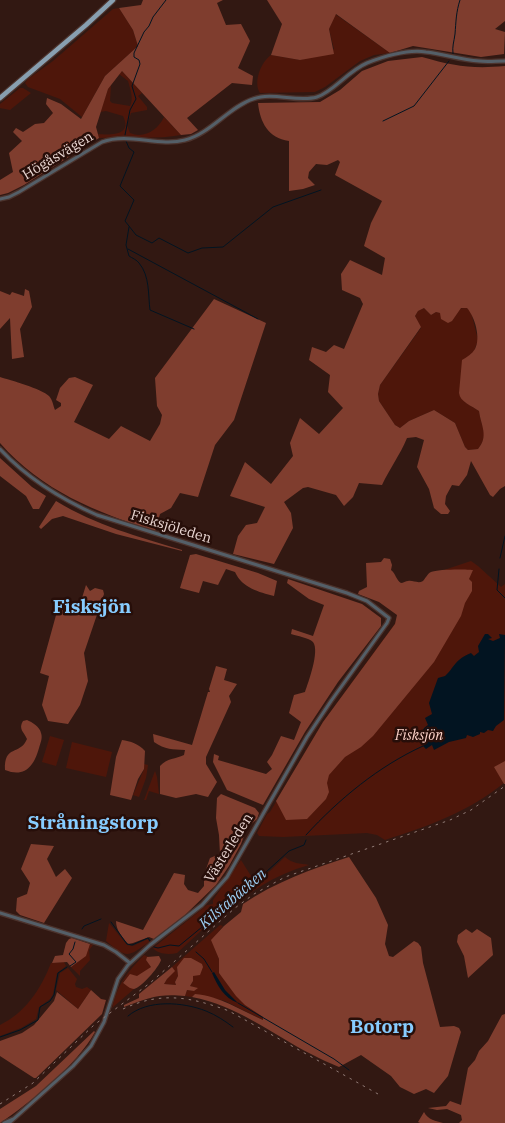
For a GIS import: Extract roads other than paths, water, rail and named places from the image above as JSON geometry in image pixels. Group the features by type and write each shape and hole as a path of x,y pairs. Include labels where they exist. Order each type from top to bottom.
{"main road":[{"path":"0,98 114,0"}],"street":[{"name":"Högåsvägen","path":"0,199 10,197 19,192 102,142 122,138 181,141 194,137 247,101 257,97 316,97 362,66 407,52 426,52 480,62 505,61"},
{"name":"Fisksjöleden","path":"0,449 19,467 50,490 71,503 97,515 352,595"},
{"name":"Västerleden","path":"10,1123 55,1083 91,1046 104,1022 118,979 130,963 202,905 227,877 323,712 387,623 388,618 386,614 352,595"},
{"path":"0,913 104,945 130,963"},
{"name":"Västerleden","path":"4,1123 13,1119"}],"water":[{"name":"Fisksjön","path":"485,634 488,634 492,638 488,639 493,641 500,638 499,634 505,635 504,720 493,731 480,732 480,734 473,737 467,735 466,738 449,742 434,750 432,745 426,749 423,746 425,743 421,739 421,735 423,729 428,725 425,718 432,714 429,703 438,678 445,676 461,658 471,653 474,656 479,652 478,646"},
{"path":"214,972 225,990 238,1003 222,991 212,973"}],"waterway":[{"path":"125,135 130,110 136,99 132,86 140,64 139,60 134,57 134,53 153,17 166,0"},
{"path":"453,54 456,17 460,0"},
{"path":"383,121 414,106 449,61"},
{"path":"126,141 129,148 134,152 120,186 134,200 125,221 136,235 152,243 159,238 188,253 202,248 223,247 273,207 321,190"},
{"path":"129,227 126,245 129,256 143,268 148,286 150,310 194,329"},
{"path":"128,249 258,319"},
{"path":"500,558 505,536"},
{"path":"499,569 497,590 505,598"},
{"name":"Kilstabäcken","path":"306,835 360,784 391,763 423,746"},
{"name":"Kilstabäcken","path":"154,947 179,946 242,894 289,851 304,845 306,840"},
{"name":"Kilstabäcken","path":"82,929 84,926 101,919"},
{"name":"Kilstabäcken","path":"111,922 127,944 132,945 148,938 150,941"},
{"name":"Kilstabäcken","path":"70,966 76,962 69,954 75,942"},
{"path":"196,952 204,959 212,972"},
{"name":"Kilstabäcken","path":"0,1037 20,1030 38,1020 40,1007 50,1001 54,995 58,973 67,967"},
{"path":"238,1003 334,1059 349,1070"},
{"path":"128,1016 145,1007 176,1004 206,1011 233,1027"}],"railway":[{"path":"0,1104 33,1083 94,1025 150,983 235,908 254,894 285,877 450,820 471,810 505,786"},
{"path":"123,1009 137,1003 163,998 189,999 215,1006 229,1011 378,1094"}],"district":[{"name":"Fisksjön","path":"92,608"},
{"name":"Stråningstorp","path":"93,824"},
{"name":"Botorp","path":"382,1028"}]}
